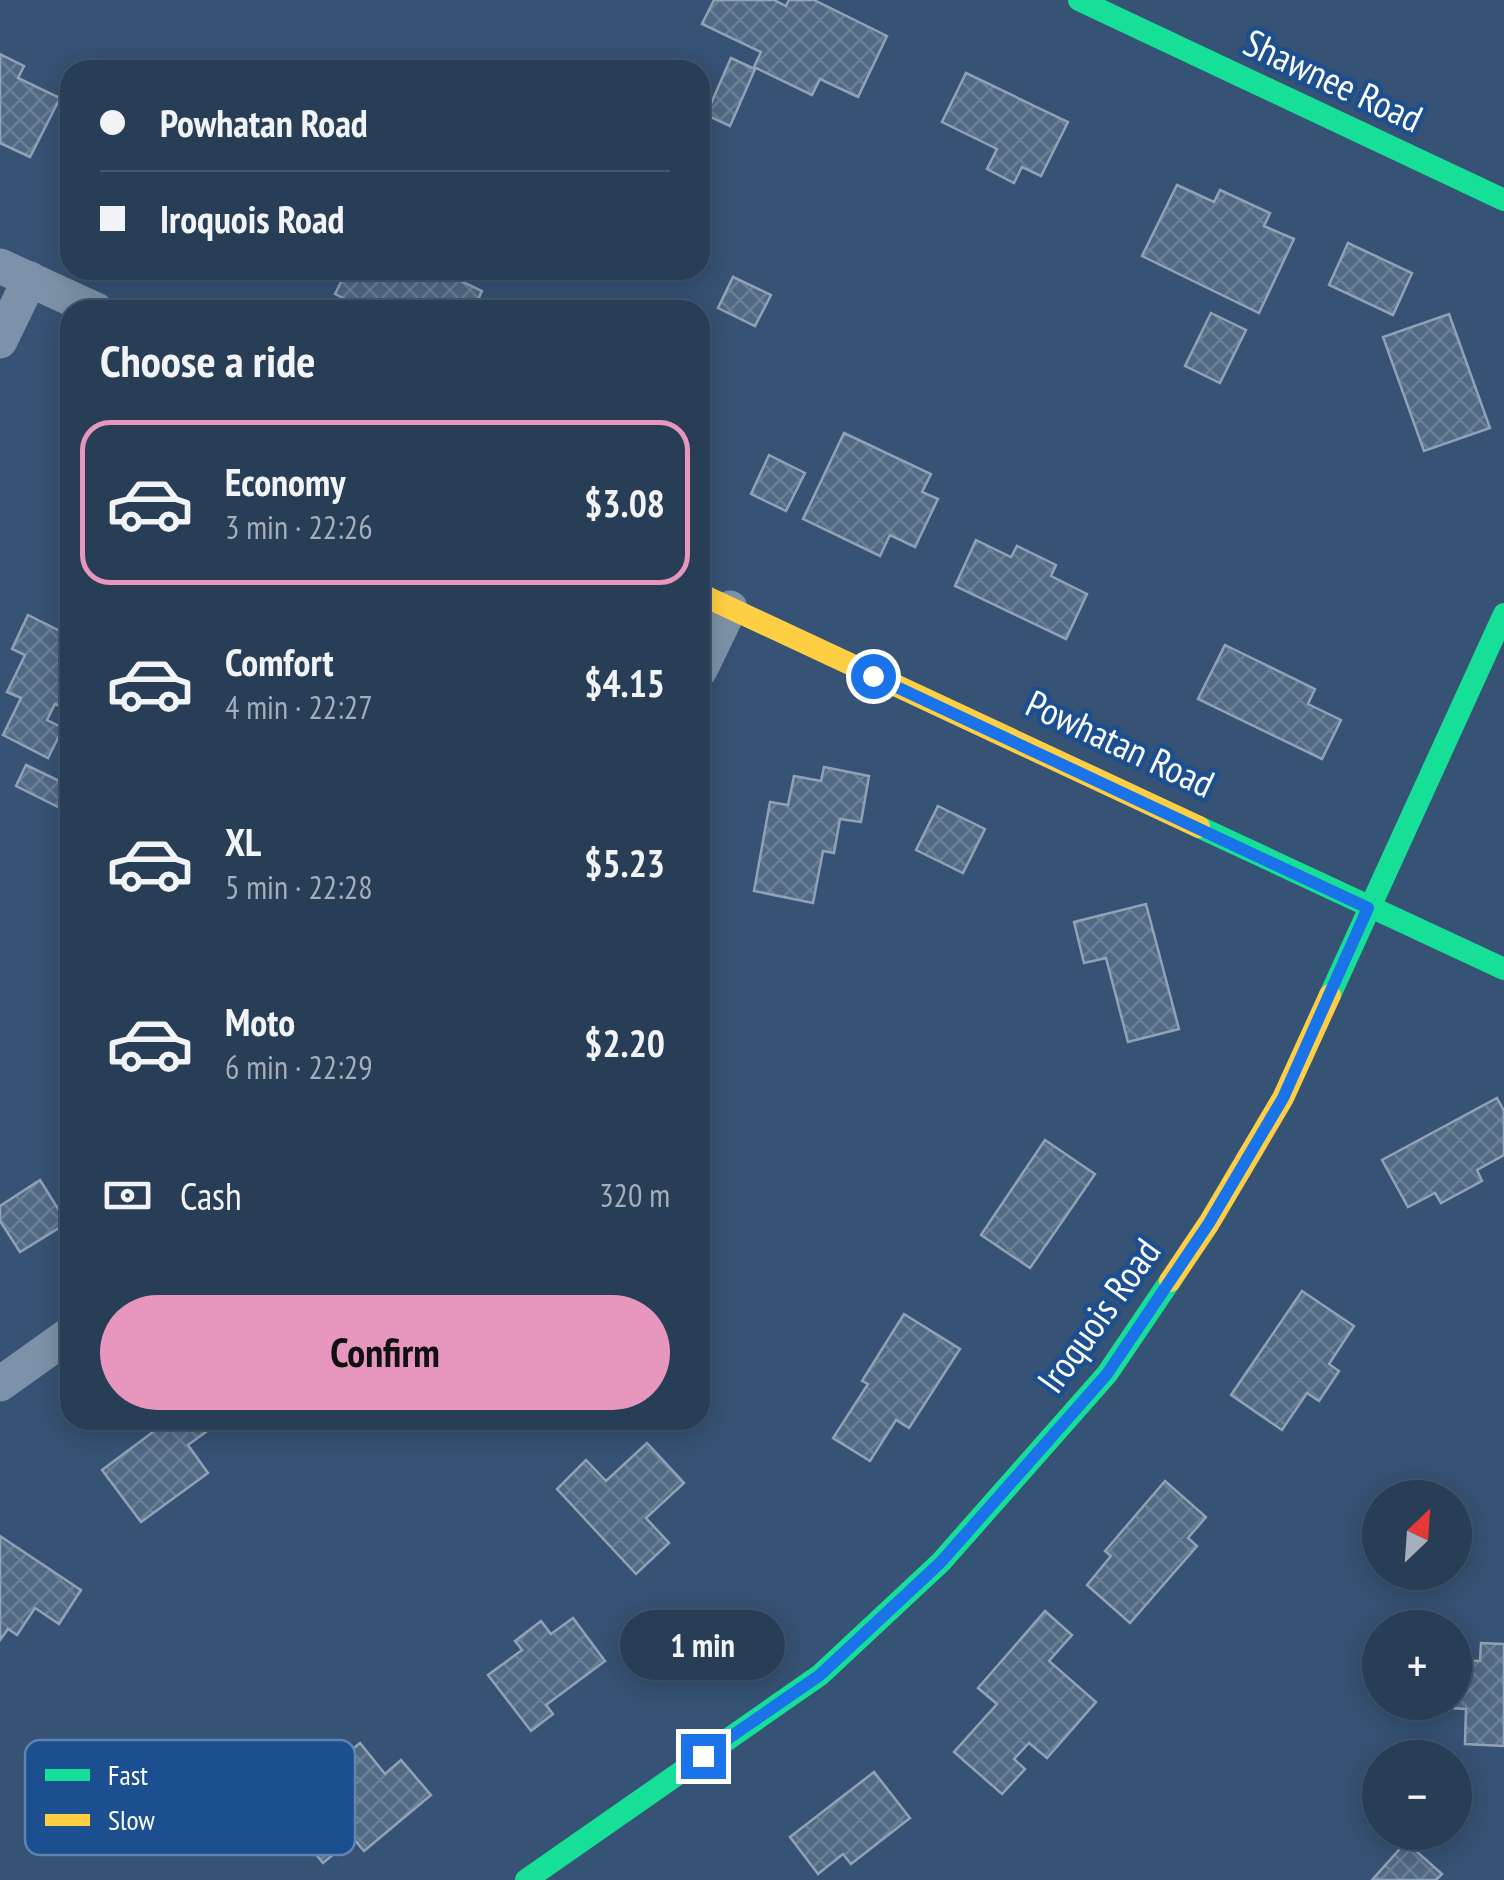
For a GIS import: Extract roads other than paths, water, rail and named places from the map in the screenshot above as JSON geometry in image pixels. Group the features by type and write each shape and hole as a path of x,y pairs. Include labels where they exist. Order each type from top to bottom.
{"street":[{"name":"Shawnee Road","path":"1078,0 1504,200"},
{"path":"0,342 15,272 75,300"},
{"name":"Powhatan Road","path":"715,601 1504,969"},
{"name":"Iroquois Road","path":"526,1880 820,1675 941,1562 1107,1374 1209,1223 1283,1098 1504,614"},
{"path":"0,1384 60,1341"}]}
